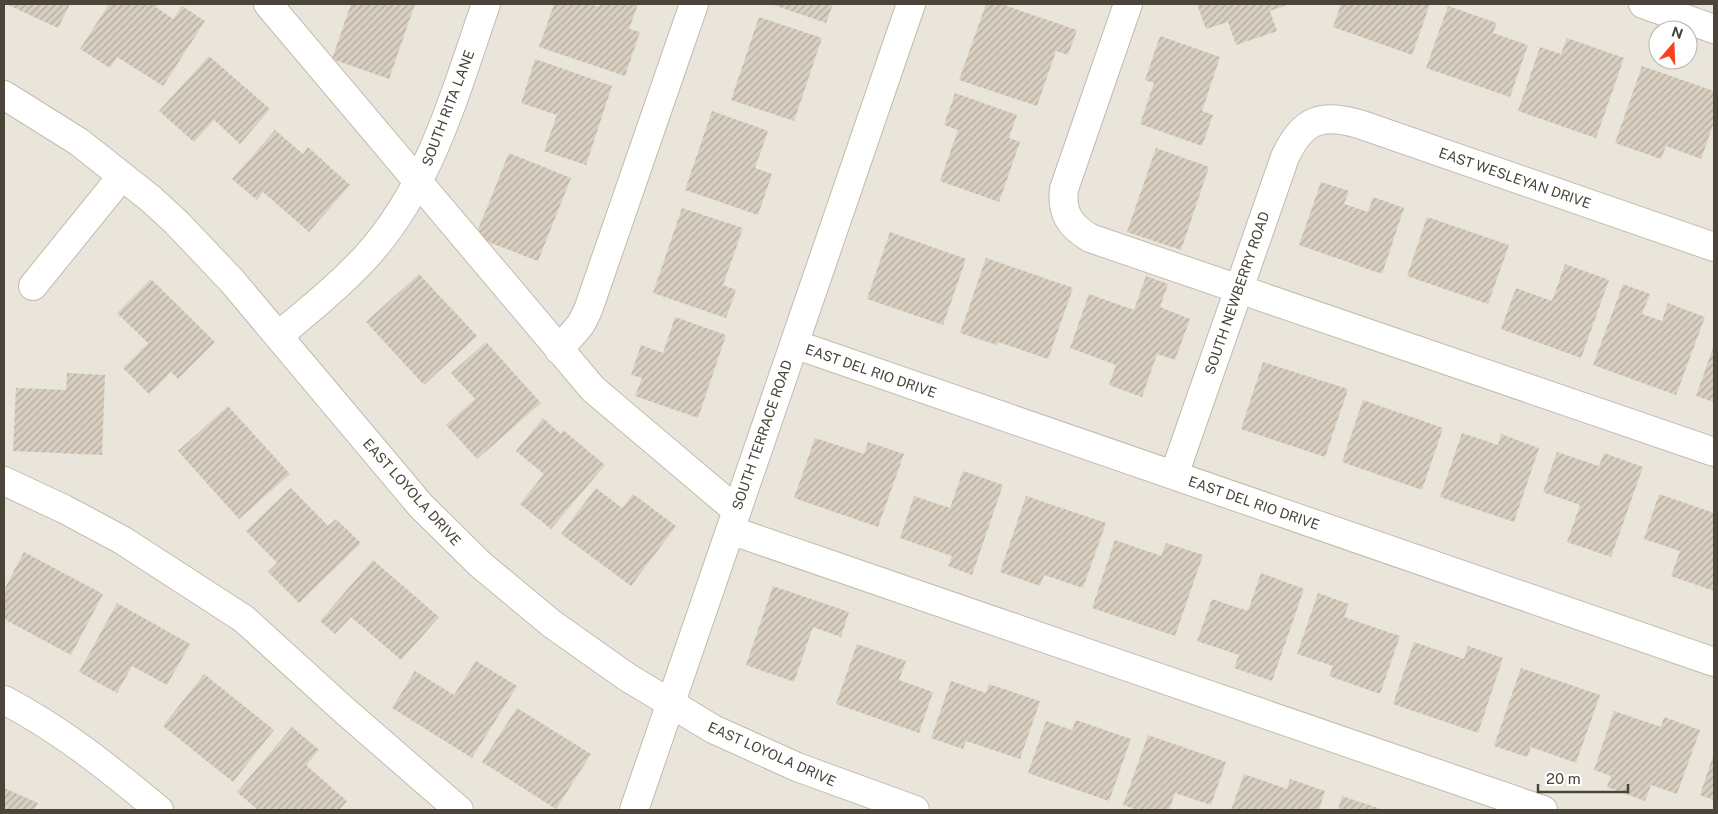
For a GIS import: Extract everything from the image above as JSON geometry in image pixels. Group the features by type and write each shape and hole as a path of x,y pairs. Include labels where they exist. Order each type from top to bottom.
{"street":[{"path":"268,4 559,350 608,404 733,520 1543,810"},
{"name":"SOUTH RITA LANE","path":"278,336 366,257 386,232 419,182 442,132 486,4"},
{"path":"559,350 582,324 588,310 694,4"},
{"name":"SOUTH TERRACE ROAD","path":"634,810 911,4"},
{"path":"1128,4 1064,189 1062,202 1066,217 1076,230 1090,238 1714,452"},
{"path":"1643,4 1714,29"},
{"name":"EAST LOYOLA DRIVE","path":"4,95 79,142 151,198 206,252 422,506 481,565 566,635 627,678 714,729 780,760 837,783 915,810"},
{"name":"EAST WESLEYAN DRIVE","path":"1314,120 1330,118 1362,125 1714,247"},
{"name":"SOUTH NEWBERRY ROAD","path":"1174,475 1285,157 1291,143 1302,129 1314,120"},
{"path":"33,286 122,176"},
{"name":"EAST DEL RIO DRIVE","path":"794,344 1714,662"},
{"path":"4,481 64,509 122,540 244,618 345,711 459,810"},
{"path":"4,700 47,725 84,751 158,810"}],"shaded area":[{"path":"4,4 1714,4 1714,810 4,810"}],"building":[{"path":"6,4 70,4 58,28"},
{"path":"109,4 158,4 156,7 173,19 182,6 205,21 163,86 117,57 110,68 80,49"},
{"path":"351,4 415,4 389,79 332,59"},
{"path":"554,4 589,4 599,7 600,4 638,4 629,29 640,32 625,76 539,47"},
{"path":"771,4 833,4 826,23"},
{"path":"986,4 1001,4 1077,30 1068,55 1056,51 1037,106 959,80"},
{"path":"1197,4 1290,4 1270,11 1277,31 1236,45 1228,22 1206,29"},
{"path":"1341,4 1430,4 1412,55 1333,27"},
{"path":"1448,6 1497,23 1493,33 1528,45 1510,97 1426,68"},
{"path":"759,17 822,38 794,121 731,100"},
{"path":"1160,36 1220,57 1202,111 1213,115 1202,146 1140,124 1154,83 1145,80"},
{"path":"1567,38 1624,58 1596,138 1518,111 1540,47 1561,54"},
{"path":"209,56 270,109 240,144 214,120 194,142 159,111"},
{"path":"535,59 612,86 586,165 544,151 557,115 521,103"},
{"path":"1642,66 1648,68 1648,70 1654,70 1714,91 1714,122 1701,159 1666,146 1661,159 1615,143"},
{"path":"955,93 1017,115 1009,138 1020,142 999,202 940,181 958,130 944,125"},
{"path":"712,111 768,131 755,168 772,174 758,215 685,190"},
{"path":"275,130 303,154 308,147 350,185 309,232 263,192 257,200 232,179"},
{"path":"1156,148 1209,167 1181,250 1127,232"},
{"path":"509,153 571,178 538,261 475,237"},
{"path":"1321,182 1349,191 1344,204 1368,212 1373,197 1404,208 1382,274 1299,245"},
{"path":"682,208 743,228 723,285 736,290 726,318 653,293"},
{"path":"1427,217 1509,245 1488,304 1407,276"},
{"path":"890,232 966,259 943,325 867,299"},
{"path":"986,258 1073,288 1048,359 998,342 997,345 960,333"},
{"path":"1565,264 1609,280 1581,358 1501,329 1516,288 1552,301"},
{"path":"419,274 477,336 424,385 366,322"},
{"path":"1146,276 1168,284 1160,307 1190,319 1175,360 1157,354 1142,397 1109,385 1116,365 1070,348 1089,294 1134,310"},
{"path":"151,279 215,342 178,379 171,372 149,394 123,368 148,343 117,313"},
{"path":"1623,284 1650,294 1642,314 1662,321 1668,303 1705,317 1676,395 1593,365"},
{"path":"675,317 726,335 698,418 635,396 642,378 631,375 641,345 663,353"},
{"path":"486,342 541,403 477,459 446,425 475,399 451,373"},
{"path":"1714,345 1714,402 1696,396"},
{"path":"1263,362 1348,389 1325,457 1241,429"},
{"path":"67,373 105,375 102,455 13,451 16,388 66,390"},
{"path":"1363,400 1443,428 1422,490 1342,462"},
{"path":"228,406 290,474 239,519 178,451"},
{"path":"543,418 561,434 563,430 605,465 551,529 520,504 544,474 516,451"},
{"path":"1462,433 1498,445 1501,434 1539,448 1514,522 1440,497"},
{"path":"815,438 864,454 868,442 904,454 878,527 794,498"},
{"path":"1557,452 1599,466 1604,453 1643,467 1611,557 1567,542 1580,505 1543,492"},
{"path":"963,471 1003,485 972,575 948,566 952,556 900,538 914,496 950,508"},
{"path":"291,488 328,526 336,519 361,543 299,603 268,572 277,563 246,531"},
{"path":"596,488 622,508 633,494 676,526 631,586 561,534"},
{"path":"1659,494 1714,513 1714,591 1671,576 1680,551 1644,539"},
{"path":"1026,496 1106,523 1083,588 1044,575 1040,586 1000,572"},
{"path":"1115,540 1161,556 1166,543 1203,555 1175,636 1092,608"},
{"path":"24,552 103,594 71,655 4,619 4,590"},
{"path":"373,560 439,617 401,660 351,617 335,634 320,621"},
{"path":"1261,573 1304,589 1272,681 1234,668 1239,655 1197,641 1212,599 1248,611"},
{"path":"773,586 849,612 841,637 813,627 794,682 746,665"},
{"path":"1318,593 1349,604 1344,617 1400,636 1380,694 1329,676 1333,666 1297,654"},
{"path":"117,603 190,644 167,685 132,666 117,693 79,672"},
{"path":"1414,642 1464,659 1468,646 1503,658 1478,733 1393,704"},
{"path":"857,644 906,661 899,680 933,692 919,733 836,704"},
{"path":"476,661 517,686 472,758 392,708 415,671 454,695"},
{"path":"1521,668 1600,695 1576,763 1531,747 1527,757 1494,746"},
{"path":"204,674 274,730 233,782 163,726"},
{"path":"951,681 986,693 989,684 1040,701 1020,759 966,741 963,749 931,738"},
{"path":"517,708 591,754 556,809 482,762"},
{"path":"1614,711 1661,727 1664,717 1700,730 1677,794 1651,785 1645,801 1607,787 1611,776 1594,770"},
{"path":"1076,720 1131,739 1109,801 1028,773 1046,721 1072,730"},
{"path":"292,727 319,750 306,765 347,801 339,810 258,810 237,792"},
{"path":"1148,735 1226,762 1211,805 1175,793 1169,810 1137,810 1123,805"},
{"path":"1714,753 1714,800 1700,795"},
{"path":"1244,774 1287,789 1290,779 1325,791 1319,810 1231,810"},
{"path":"4,788 38,803 34,810 4,810"},
{"path":"1342,796 1384,810 1338,810"}]}
